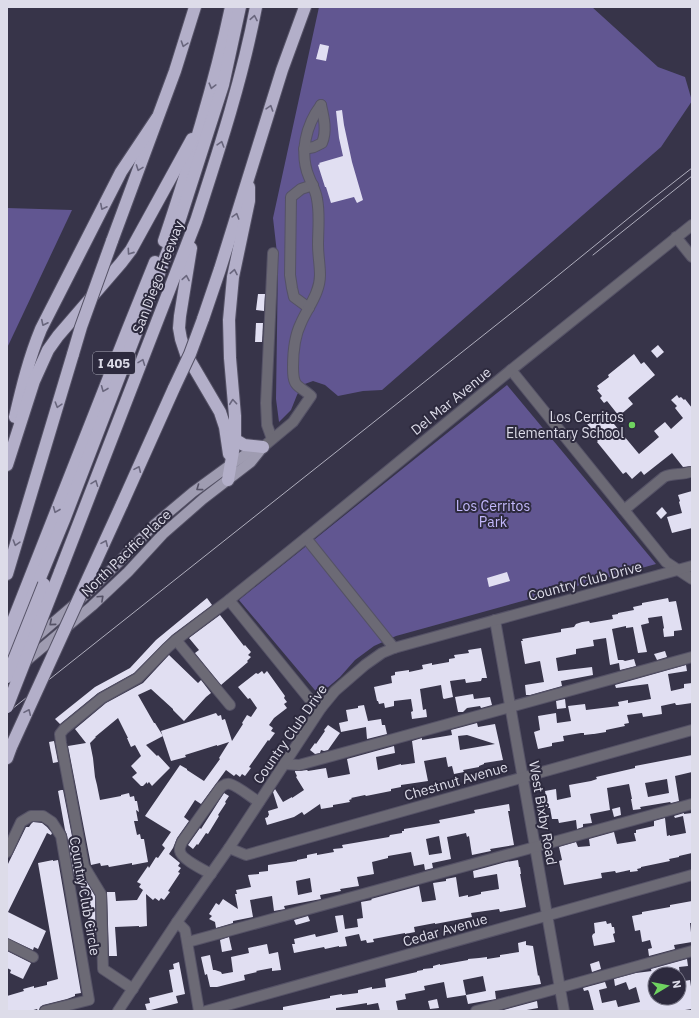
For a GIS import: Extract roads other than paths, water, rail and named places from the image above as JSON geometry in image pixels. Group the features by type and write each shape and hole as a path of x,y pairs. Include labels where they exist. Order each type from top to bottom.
{"highway":[{"path":"7,574 81,327 175,71 195,7"},
{"name":"San Diego Freeway","path":"7,636 162,245 191,160 204,116 231,7"},
{"path":"7,658 69,507 180,219 223,85 240,7"},
{"path":"7,677 166,274 205,166 230,75 246,7"},
{"name":"San Diego Freeway","path":"7,707 196,221 238,86 256,7"},
{"path":"9,752 190,354 220,269 282,70 305,7"},
{"path":"7,465 34,381 48,350 58,336 131,250 204,116"},
{"path":"7,448 32,350 41,329 121,172 157,118"},
{"path":"228,480 231,438 235,416 230,358 229,320 233,277 249,201 250,172"},
{"path":"196,221 180,316 179,328 181,339 189,360 220,412 225,427 231,438 244,445 263,447"}],"main road":[{"name":"North Pacific Place","path":"7,662 83,597 155,524 193,492 245,455 263,447"},
{"name":"North Pacific Place","path":"7,677 92,606 128,572 163,534 251,462 263,447"}],"street":[{"path":"304,149 308,176 313,185 318,201 318,247 320,276 316,294 309,308 294,297 292,288 290,275 290,214 291,197 301,190 313,185"},
{"name":"Del Mar Avenue","path":"229,600 511,370 692,225"},
{"path":"676,237 692,257"},
{"path":"272,439 267,425 266,403 273,253"},
{"name":"North Pacific Place","path":"263,447 293,422 312,396 296,384 293,364 294,341 300,324 309,308"},
{"path":"511,370 666,562 692,579"},
{"path":"624,510 667,475 684,474 690,472"},
{"path":"306,538 394,648"},
{"name":"Country Club Drive","path":"118,1011 177,922 229,848 321,708 335,691 365,665 382,653 394,648 692,566"},
{"path":"133,989 103,970 100,894 84,866 60,734 102,698 138,678 176,640 229,600 311,701 321,708"},
{"name":"West Bixby Road","path":"495,620 564,1011"},
{"path":"176,640 230,705"},
{"path":"284,764 299,765 692,657"},
{"name":"Chestnut Avenue","path":"229,848 246,855 692,730"},
{"path":"211,874 187,860 180,854 179,849 182,842 221,787 225,784 230,784 236,787 259,802"},
{"path":"188,942 692,804"},
{"name":"Country Club Circle","path":"7,852 21,822 31,816 43,816 52,822 60,836 89,1000 45,1011"},
{"name":"Cedar Avenue","path":"206,1011 692,875"},
{"path":"177,922 185,930 200,1011"},
{"path":"7,944 32,956"},
{"path":"476,1011 692,951"}],"tram line":[{"path":"7,713 692,168"},
{"path":"593,255 692,176"}],"place":[{"name":"Los Cerritos Elementary School","path":"632,425"}],"park label":[{"name":"Los Cerritos Park","path":"493,514"}]}
